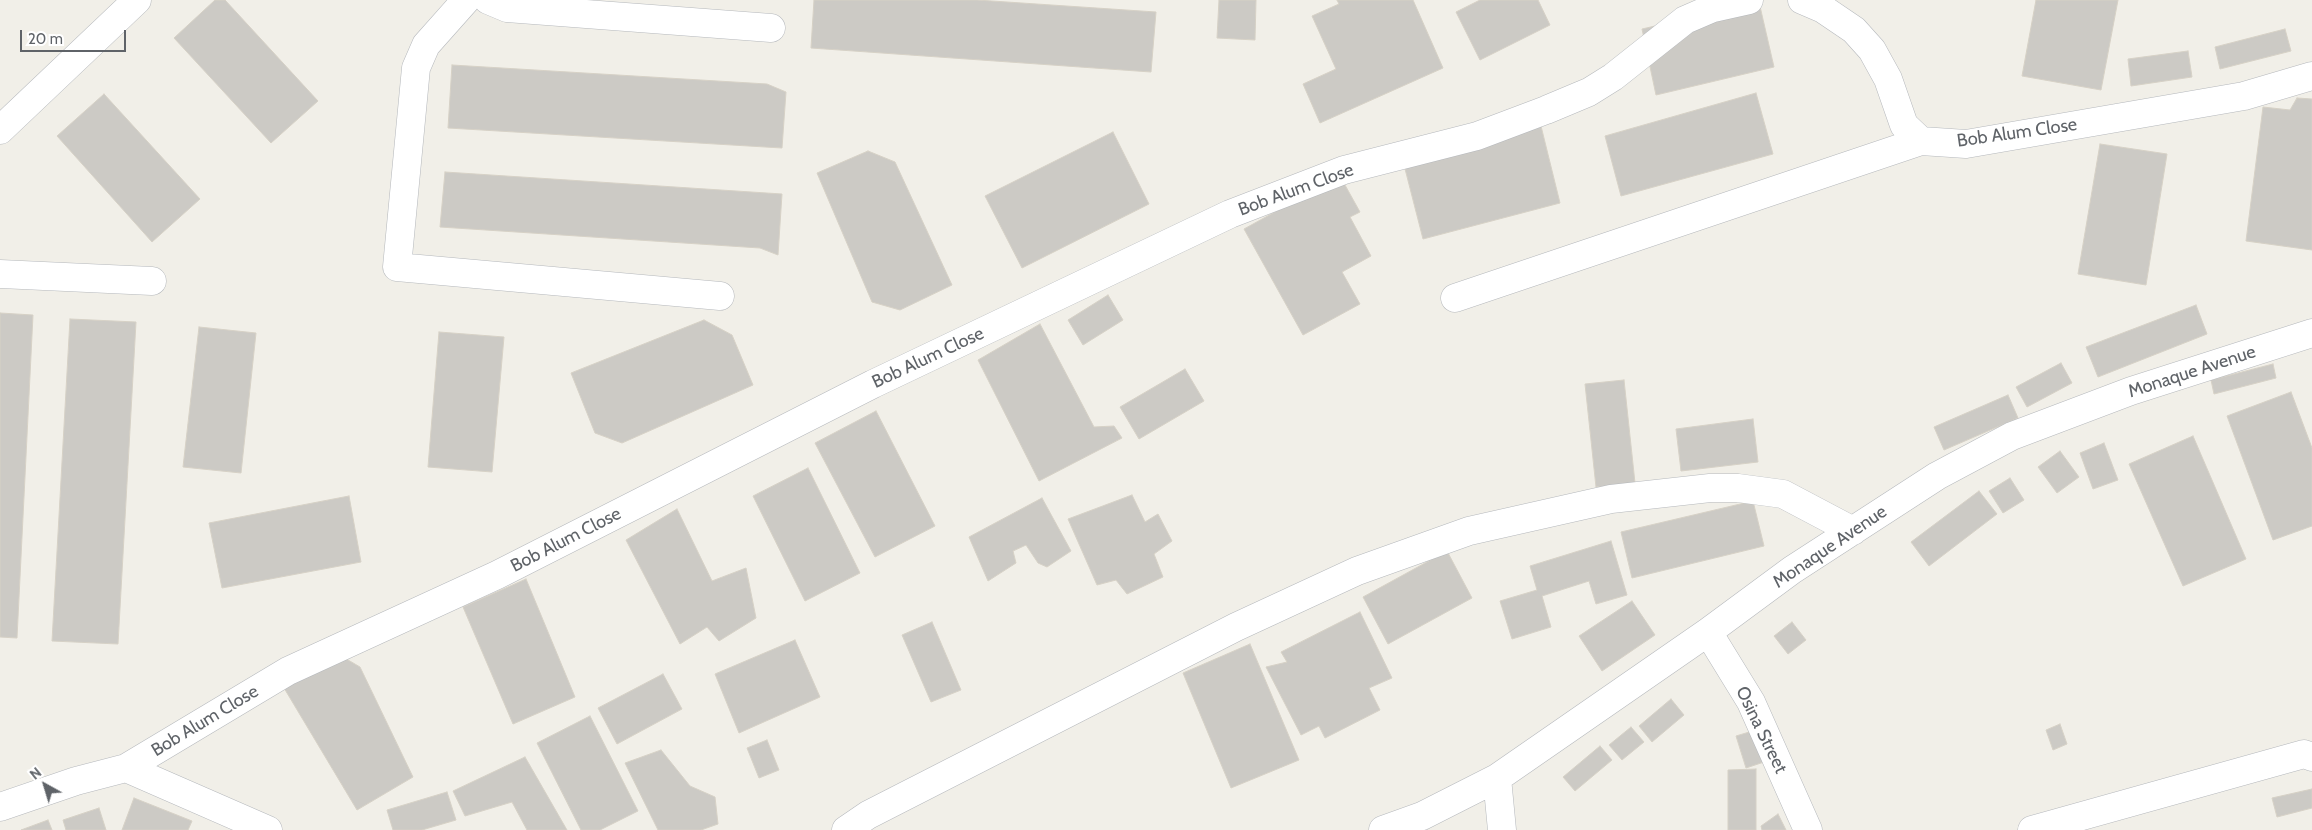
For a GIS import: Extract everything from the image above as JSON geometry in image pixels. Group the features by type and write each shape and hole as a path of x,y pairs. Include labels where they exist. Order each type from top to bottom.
{"street":[{"path":"0,130 137,0"},
{"path":"466,0 426,45 416,68 398,267 720,296"},
{"path":"488,0 507,8 771,28"},
{"name":"Bob Alum Close","path":"126,768 288,671 497,575 873,384 1230,214 1344,170 1477,136 1546,110 1589,92 1613,77 1685,20 1713,8 1749,0"},
{"path":"1455,298 1921,141 1904,125 1888,79 1872,50 1854,30 1823,9 1802,0"},
{"name":"Bob Alum Close","path":"1921,141 1966,144 2244,96 2312,76"},
{"path":"0,274 152,281"},
{"name":"Monaque Avenue","path":"1383,830 1422,816 1497,778 1708,632 1792,570 1937,476 2012,436 2131,391 2312,333"},
{"path":"846,830 868,815 1236,627 1357,571 1470,531 1611,499 1710,488 1738,488 1783,494 1852,531"},
{"name":"Osina Street","path":"1708,632 1751,702 1808,830"},
{"path":"2032,830 2085,824 2304,754 2312,757"},
{"path":"0,807 76,781 126,768 268,830"},
{"path":"1497,778 1502,830"}],"building":[{"path":"215,0 225,0 318,101 271,143 174,38"},
{"path":"814,0 977,0 1156,12 1151,72 811,48"},
{"path":"1219,0 1256,0 1255,40 1217,38"},
{"path":"1337,0 1413,0 1443,68 1320,123 1303,84 1336,69 1312,16 1339,4"},
{"path":"1480,0 1538,0 1550,25 1480,60 1456,12"},
{"path":"2036,0 2118,0 2101,90 2022,76"},
{"path":"1759,2 1774,67 1656,95 1642,29"},
{"path":"2285,29 2291,51 2220,69 2215,47"},
{"path":"2188,51 2192,77 2131,86 2128,59"},
{"path":"452,65 767,84 786,92 782,148 448,128"},
{"path":"1756,93 1773,154 1621,196 1605,136"},
{"path":"104,94 200,199 152,242 57,136"},
{"path":"2297,98 2312,99 2312,250 2246,241 2263,107 2290,110"},
{"path":"1541,126 1560,203 1423,239 1403,161"},
{"path":"1113,132 1149,204 1022,268 985,196"},
{"path":"2100,144 2167,154 2146,285 2078,274"},
{"path":"868,151 895,162 952,285 900,310 872,302 817,173"},
{"path":"445,172 782,194 778,255 760,248 440,227"},
{"path":"1340,176 1360,212 1350,217 1371,256 1342,272 1360,304 1303,335 1244,229"},
{"path":"1108,295 1123,320 1083,345 1068,320"},
{"path":"2196,305 2207,334 2098,377 2086,347"},
{"path":"0,313 33,315 17,638 0,637"},
{"path":"70,319 136,322 118,644 52,641"},
{"path":"704,320 732,335 753,385 622,443 595,433 571,373"},
{"path":"1040,324 1094,427 1114,426 1122,438 1039,481 978,360"},
{"path":"199,327 256,333 241,473 183,467"},
{"path":"439,332 504,337 492,472 428,467"},
{"path":"2061,363 2072,383 2027,407 2016,387"},
{"path":"2273,364 2276,378 2214,394 2211,380"},
{"path":"1185,369 1204,401 1139,439 1120,407"},
{"path":"1624,380 1635,483 1596,487 1585,384"},
{"path":"2291,392 2312,448 2312,526 2273,540 2227,416"},
{"path":"2008,395 2018,418 1944,450 1934,427"},
{"path":"876,411 935,526 875,557 815,443"},
{"path":"1753,419 1758,462 1681,471 1676,429"},
{"path":"2193,436 2246,559 2183,586 2129,464"},
{"path":"2104,443 2118,480 2093,489 2080,453"},
{"path":"2060,451 2079,477 2057,493 2038,467"},
{"path":"808,468 860,573 805,601 753,496"},
{"path":"2010,478 2024,500 2003,513 1989,491"},
{"path":"1979,491 1997,514 1929,566 1911,542"},
{"path":"1132,495 1145,522 1158,514 1172,541 1154,554 1163,577 1127,594 1116,580 1097,585 1068,519"},
{"path":"349,496 361,562 222,588 209,523"},
{"path":"1042,498 1071,551 1047,567 1038,563 1026,545 1013,551 1016,563 988,581 969,537"},
{"path":"1753,501 1764,546 1632,578 1621,532"},
{"path":"677,509 712,581 746,568 756,618 719,641 707,627 680,644 626,540"},
{"path":"1611,541 1627,595 1596,604 1589,581 1542,596 1551,627 1512,639 1500,601 1537,590 1530,566"},
{"path":"1447,551 1472,598 1388,644 1363,597"},
{"path":"526,579 575,697 513,724 463,607"},
{"path":"1632,601 1655,635 1602,671 1579,636"},
{"path":"1360,612 1392,678 1369,688 1380,710 1325,738 1319,726 1301,735 1266,667 1287,662 1281,652"},
{"path":"932,622 961,690 931,702 902,635"},
{"path":"1792,622 1806,640 1788,654 1774,636"},
{"path":"795,640 820,697 739,733 715,674"},
{"path":"1250,644 1299,760 1231,788 1183,673"},
{"path":"343,657 360,667 413,777 357,810 284,688"},
{"path":"663,674 682,709 617,744 598,708"},
{"path":"1671,699 1684,715 1652,742 1639,726"},
{"path":"590,716 638,811 600,830 581,830 537,743"},
{"path":"2060,724 2067,744 2053,750 2046,730"},
{"path":"1631,727 1644,742 1622,760 1609,745"},
{"path":"1756,730 1767,761 1746,768 1736,736"},
{"path":"767,740 779,770 759,778 747,748"},
{"path":"1600,746 1612,760 1575,791 1563,777"},
{"path":"661,750 690,786 715,797 718,824 701,830 658,830 625,763"},
{"path":"525,757 567,830 527,830 512,802 465,816 453,791"},
{"path":"1756,769 1756,830 1728,830 1728,770"},
{"path":"2312,789 2312,808 2277,817 2272,798"},
{"path":"447,792 456,820 422,830 393,830 387,810"},
{"path":"134,798 192,821 188,830 122,830"},
{"path":"99,808 106,830 66,830 63,820"},
{"path":"1778,814 1786,830 1762,830 1761,826"},
{"path":"48,820 52,830 21,830"}]}
